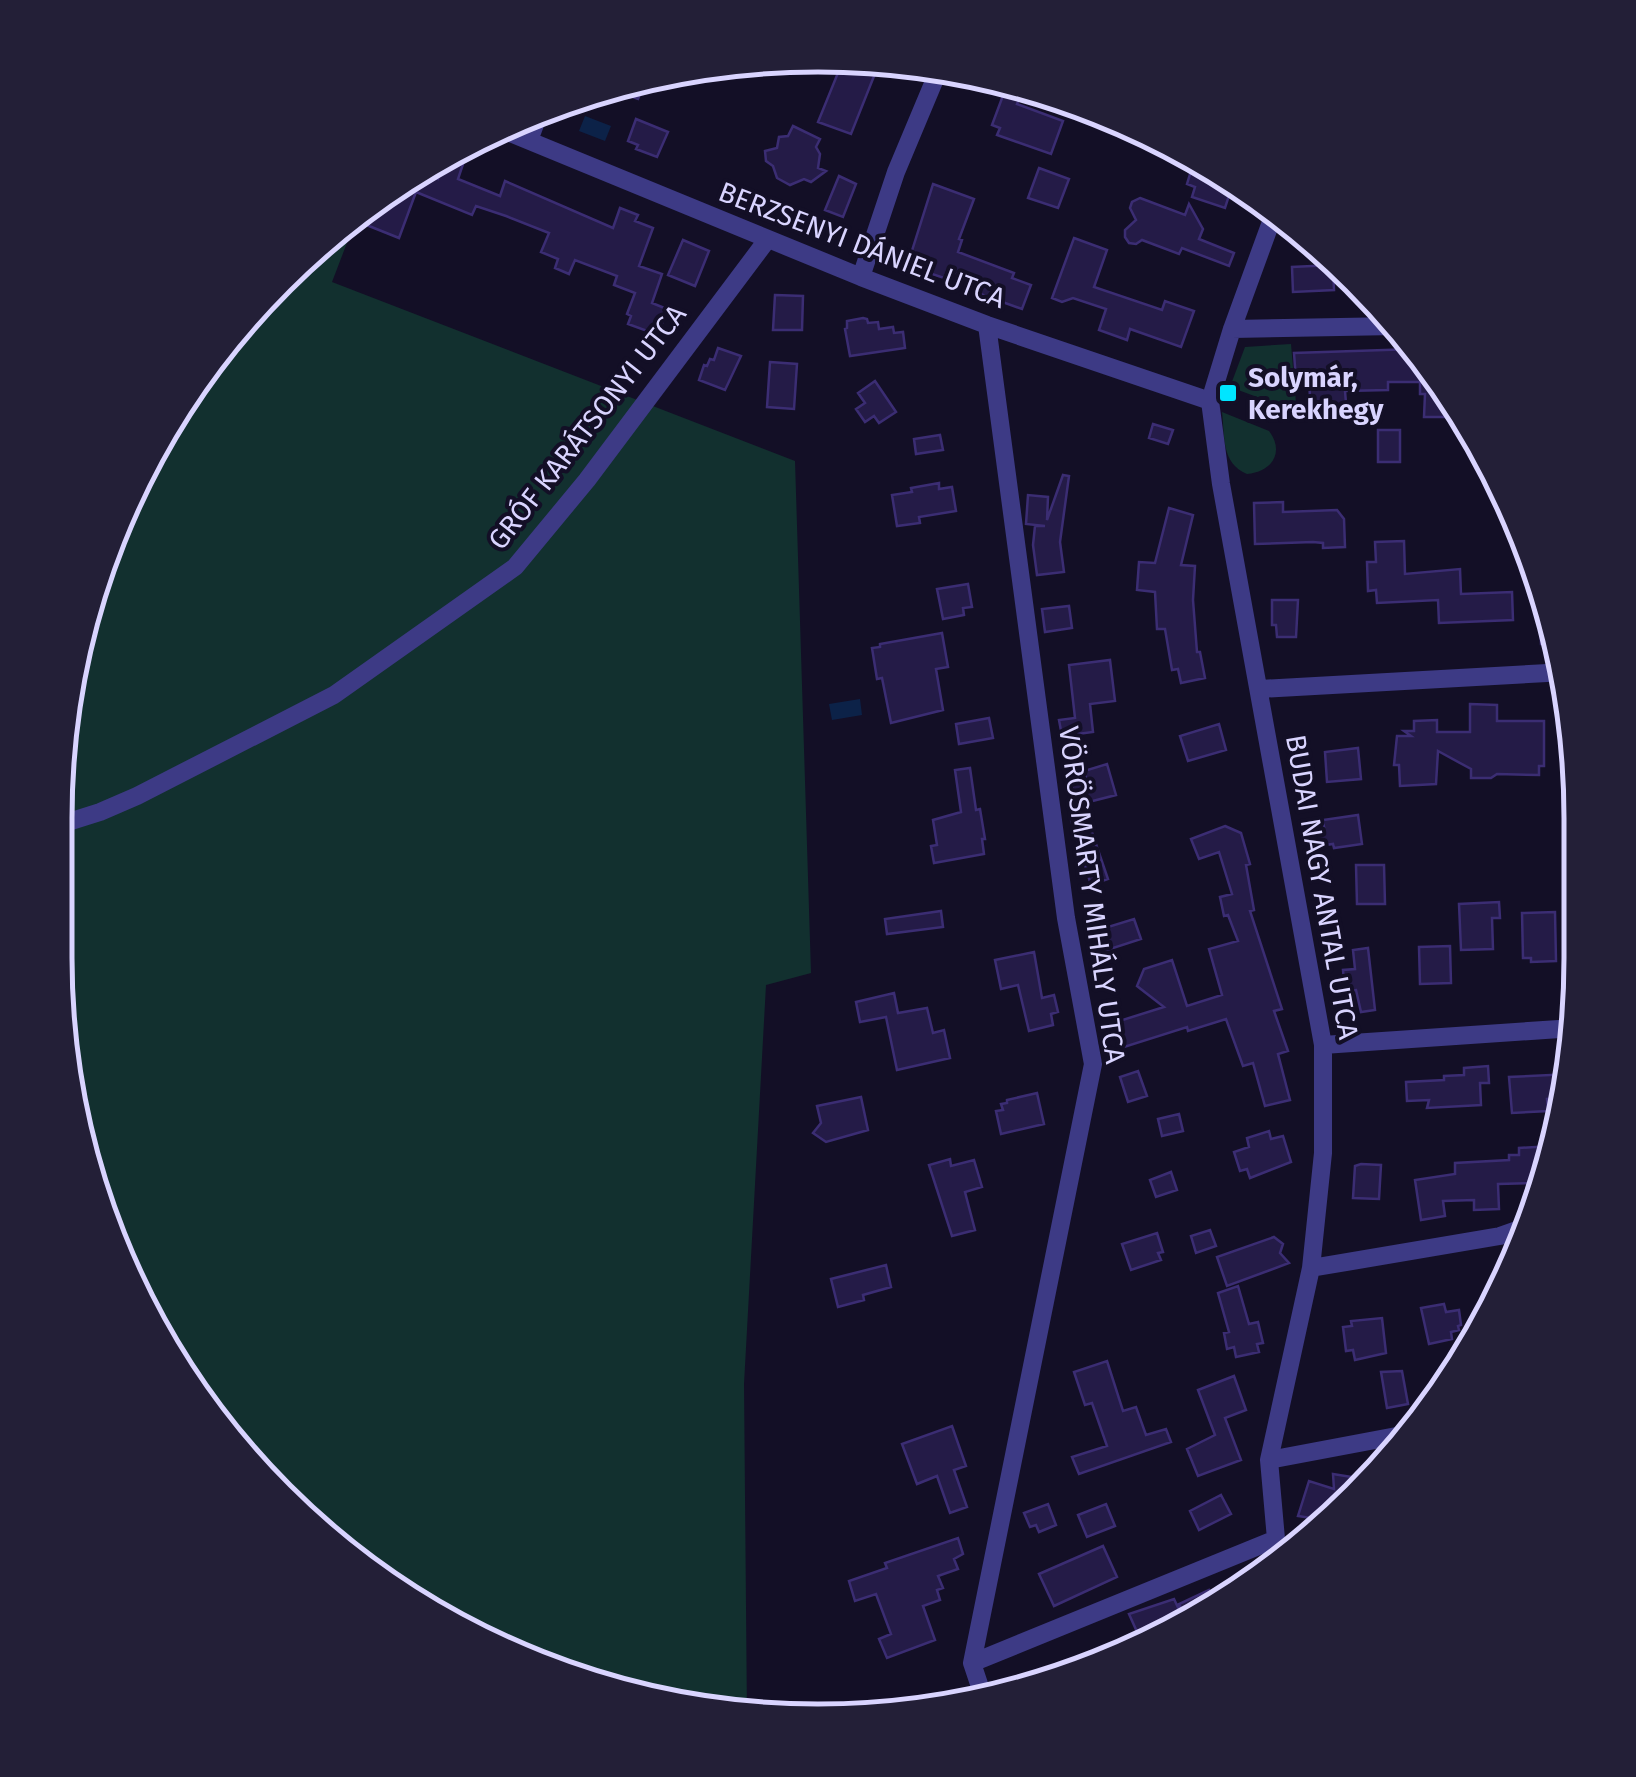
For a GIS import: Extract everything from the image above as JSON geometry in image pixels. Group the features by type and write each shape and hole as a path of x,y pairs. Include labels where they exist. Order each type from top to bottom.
{"street":[{"path":"861,276 896,172 934,82"},
{"path":"530,138 533,129"},
{"name":"BERZSENYI DÁNIEL UTCA","path":"520,135 767,240 987,325 1210,401"},
{"path":"1210,401 1270,226"},
{"name":"GRÓF KARÁTSONYI UTCA","path":"72,820 137,796 334,695 515,567 587,480 767,240"},
{"name":"VÖRÖSMARTY MIHÁLY UTCA","path":"979,1686 972,1663 1094,1064 1066,918 987,325"},
{"path":"1232,329 1378,326"},
{"name":"BUDAI NAGY ANTAL UTCA","path":"1210,401 1221,484 1323,1044 1323,1153 1311,1268 1269,1460 1278,1545"},
{"path":"1260,689 1549,673"},
{"path":"1323,1044 1560,1029"},
{"path":"1311,1268 1512,1232"},
{"path":"1269,1460 1389,1437"},
{"path":"972,1663 1276,1539"}],"green space":[{"path":"348,240 332,282 795,461 811,973 766,985 744,1384 747,1701 625,1679 533,1648 445,1605 364,1550 326,1519 258,1451 198,1373 149,1289 112,1199 98,1152 79,1056 72,959 74,769 98,625 112,578 149,488 198,404 258,326"},
{"path":"1291,344 1296,403 1290,409 1230,387 1245,347"},
{"path":"1222,412 1269,431 1276,453 1269,465 1247,474 1233,463 1226,448"}],"water":[{"path":"585,116 611,126 605,141 579,131"},
{"path":"860,699 862,715 832,720 829,704"}],"building":[{"path":"838,73 875,75 851,134 818,122"},
{"path":"1003,96 1063,121 1051,154 997,135 1000,128 992,125"},
{"path":"636,119 668,132 657,157 636,149 638,145 628,141"},
{"path":"793,126 820,139 816,147 820,154 818,168 826,171 811,182 804,179 790,185 777,178 773,166 766,161 765,151 777,148 779,137 788,136"},
{"path":"461,163 458,179 500,196 505,181 613,228 620,208 638,215 635,221 653,228 639,266 662,274 652,303 667,309 658,335 628,324 631,316 627,314 635,293 614,285 617,276 575,260 569,274 555,268 558,259 541,252 549,233 506,216 476,206 472,215 416,192 399,238 367,225 404,198"},
{"path":"1039,168 1069,179 1058,208 1028,198"},
{"path":"1191,172 1229,196 1225,208 1192,197 1195,187 1187,184"},
{"path":"839,176 856,184 843,217 825,210"},
{"path":"933,184 974,199 958,252 1014,273 1012,278 1031,285 1022,309 972,291 976,280 947,270 944,278 929,273 932,265 910,257"},
{"path":"1140,198 1185,215 1189,204 1203,229 1199,239 1234,253 1229,266 1182,248 1179,254 1142,240 1129,243 1125,230 1136,220 1130,208"},
{"path":"1074,238 1107,250 1094,287 1162,310 1165,301 1194,311 1181,347 1130,329 1127,340 1099,330 1106,309 1073,298 1062,302 1052,298"},
{"path":"683,240 709,251 695,286 668,275"},
{"path":"1318,266 1334,280 1334,290 1293,292 1292,267"},
{"path":"775,295 803,296 802,330 773,330"},
{"path":"863,318 868,323 878,322 879,329 893,327 894,333 903,332 905,348 850,356 847,321"},
{"path":"718,348 741,356 725,390 699,380 704,365 714,360"},
{"path":"1397,350 1446,417 1424,417 1425,394 1420,394 1420,382 1388,382 1388,390 1345,391 1347,415 1311,417 1309,379 1296,380 1294,353"},
{"path":"770,362 797,364 794,409 767,407"},
{"path":"875,381 896,412 879,423 874,416 865,422 856,409 865,403 858,393"},
{"path":"1153,424 1173,430 1168,444 1149,438"},
{"path":"1378,430 1400,430 1400,462 1378,462"},
{"path":"940,435 943,450 916,454 914,439"},
{"path":"1063,475 1069,476 1060,542 1064,572 1037,575 1035,526 1045,526 1026,524 1028,495 1048,497 1047,520"},
{"path":"939,483 939,489 952,487 956,511 919,517 920,523 897,526 892,495"},
{"path":"1283,502 1283,512 1337,510 1344,519 1345,547 1323,548 1323,543 1313,542 1255,544 1254,503"},
{"path":"1169,508 1193,515 1181,565 1195,566 1197,652 1205,678 1181,683 1178,669 1172,670 1165,629 1157,629 1155,592 1137,590 1139,562 1155,563"},
{"path":"1404,541 1405,574 1460,569 1461,594 1512,592 1513,620 1439,623 1438,600 1377,603 1376,590 1368,591 1367,562 1376,562 1375,542"},
{"path":"968,584 972,607 963,608 964,615 943,619 937,589"},
{"path":"1272,600 1298,600 1296,637 1277,637 1276,625 1272,625"},
{"path":"1069,606 1072,628 1045,632 1042,609"},
{"path":"942,633 948,667 936,669 943,710 891,723 872,648"},
{"path":"1110,660 1115,701 1090,704 1093,732 1062,736 1059,720 1075,718 1069,665"},
{"path":"1470,704 1497,705 1497,721 1544,721 1544,766 1539,766 1539,775 1471,778 1471,769 1438,751 1436,784 1400,786 1399,765 1394,765 1397,736 1411,736 1404,731 1414,731 1414,721 1437,720 1437,732 1470,732"},
{"path":"989,718 993,738 959,744 956,724"},
{"path":"1219,724 1226,750 1188,761 1180,736"},
{"path":"1358,748 1361,779 1327,782 1325,752"},
{"path":"1107,764 1116,795 1077,805 1071,783 1086,778 1084,771"},
{"path":"970,768 985,839 984,854 934,863 931,846 937,845 933,820 961,812 955,770"},
{"path":"1086,815 1108,879 1091,885 1071,820"},
{"path":"1358,815 1362,844 1318,846 1315,829 1324,827 1323,820"},
{"path":"1225,826 1241,833 1250,864 1246,865 1254,910 1250,911 1282,1009 1274,1011 1288,1051 1278,1054 1290,1100 1265,1106 1253,1063 1243,1066 1226,1019 1121,1048 1113,1023 1164,1007 1137,986 1144,969 1172,960 1187,1006 1222,995 1209,949 1238,941 1228,915 1224,916 1220,897 1232,894 1219,852 1199,859 1191,839"},
{"path":"1356,865 1384,865 1385,904 1357,904"},
{"path":"1499,902 1500,918 1492,918 1493,949 1461,950 1459,904"},
{"path":"941,911 943,927 887,934 885,919"},
{"path":"1555,912 1556,961 1531,962 1531,958 1523,958 1522,913"},
{"path":"1134,919 1141,939 1104,951 1098,930"},
{"path":"1450,946 1451,983 1420,984 1419,947"},
{"path":"1368,948 1375,1010 1361,1012 1356,990 1345,991 1343,970 1355,969 1353,950"},
{"path":"1034,952 1042,998 1054,995 1058,1012 1051,1014 1053,1025 1029,1031 1018,985 1001,989 995,960"},
{"path":"894,993 898,1013 927,1008 933,1033 944,1030 950,1058 897,1070 886,1017 860,1022 856,1002"},
{"path":"1488,1066 1489,1083 1480,1083 1481,1105 1427,1108 1429,1100 1407,1101 1406,1082 1444,1080 1444,1076 1464,1075 1464,1068"},
{"path":"1138,1071 1147,1096 1128,1102 1120,1077"},
{"path":"1554,1075 1547,1111 1512,1113 1509,1077"},
{"path":"1037,1093 1044,1124 1001,1134 996,1111 1003,1110 1001,1104"},
{"path":"861,1097 868,1130 826,1142 813,1133 821,1123 817,1106"},
{"path":"1179,1114 1183,1131 1162,1136 1158,1119"},
{"path":"1269,1131 1271,1139 1283,1136 1291,1162 1250,1178 1247,1169 1240,1171 1234,1152 1249,1147 1247,1138"},
{"path":"1539,1147 1529,1183 1498,1184 1499,1209 1474,1210 1474,1200 1443,1201 1445,1216 1421,1220 1415,1180 1455,1174 1455,1163 1509,1160 1509,1155 1519,1155 1519,1148"},
{"path":"950,1159 951,1166 974,1160 982,1187 965,1192 975,1230 952,1236 929,1165"},
{"path":"1381,1165 1379,1199 1353,1198 1355,1166"},
{"path":"1171,1172 1177,1190 1156,1197 1150,1180"},
{"path":"1210,1230 1216,1246 1196,1253 1191,1236"},
{"path":"1157,1233 1163,1252 1158,1253 1161,1260 1131,1270 1122,1244"},
{"path":"1274,1237 1283,1244 1280,1253 1289,1263 1227,1286 1217,1257"},
{"path":"886,1265 891,1287 838,1307 831,1279"},
{"path":"1238,1286 1249,1324 1258,1322 1263,1343 1257,1344 1259,1352 1236,1357 1234,1347 1227,1349 1224,1333 1229,1332 1218,1293"},
{"path":"1444,1304 1446,1312 1459,1310 1461,1325 1451,1332 1452,1339 1429,1344 1421,1308"},
{"path":"1382,1318 1386,1353 1355,1360 1353,1350 1346,1351 1343,1327 1352,1326 1351,1321"},
{"path":"1107,1361 1123,1411 1136,1407 1146,1435 1166,1429 1171,1442 1079,1474 1072,1457 1107,1446 1092,1403 1085,1405 1074,1372"},
{"path":"1402,1371 1408,1404 1387,1408 1381,1372"},
{"path":"1234,1376 1246,1410 1225,1418 1241,1460 1198,1476 1187,1449 1215,1435 1198,1390"},
{"path":"952,1426 966,1466 954,1470 967,1507 950,1513 937,1476 917,1484 902,1444"},
{"path":"1333,1474 1353,1477 1311,1518 1298,1516 1309,1481 1334,1489"},
{"path":"1221,1495 1231,1514 1199,1530 1190,1511"},
{"path":"1048,1504 1056,1525 1039,1532 1036,1525 1030,1527 1024,1513"},
{"path":"1106,1504 1115,1526 1087,1537 1078,1515"},
{"path":"958,1538 963,1554 954,1559 958,1569 938,1576 943,1588 937,1590 940,1600 923,1606 935,1640 887,1658 879,1639 891,1634 876,1594 855,1601 849,1581 887,1568 885,1563"},
{"path":"1103,1546 1117,1577 1054,1606 1039,1574"},
{"path":"1209,1590 1210,1593 1182,1610 1179,1604"},
{"path":"1174,1599 1180,1611 1137,1633 1129,1614"}],"place":[{"name":"Solymár, Kerekhegy","path":"1228,393"}]}
